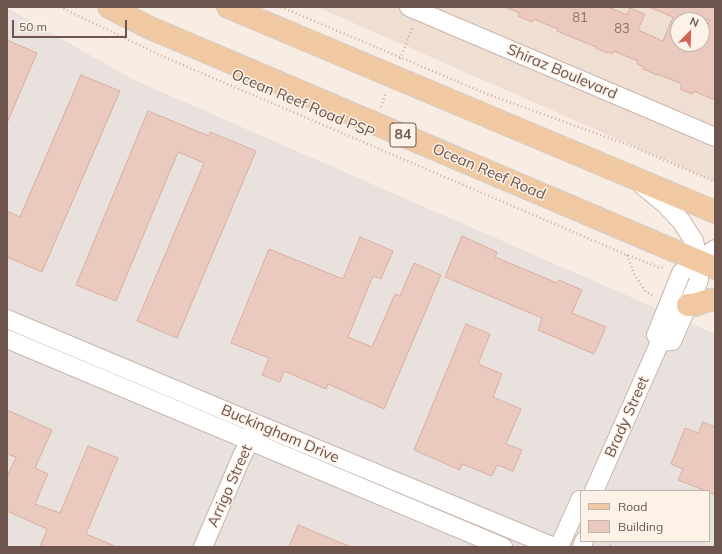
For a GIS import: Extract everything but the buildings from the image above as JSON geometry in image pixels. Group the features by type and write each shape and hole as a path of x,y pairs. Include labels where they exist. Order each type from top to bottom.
{"main road":[{"name":"Ocean Reef Road","path":"110,7 148,27 710,259"},
{"path":"228,7 715,212"},
{"path":"688,305 715,300"}],"street":[{"name":"Shiraz Boulevard","path":"409,7 715,137"},
{"path":"633,178 665,204 710,259 672,341 660,342"},
{"name":"Brady Street","path":"594,490 660,342 656,335 681,273 710,259"},
{"name":"Buckingham Drive","path":"7,319 554,547"},
{"name":"Buckingham Drive","path":"7,339 503,547"},
{"name":"Arrigo Street","path":"203,547 257,424"},
{"path":"559,547 580,500"}],"path":[{"name":"Ocean Reef Road PSP","path":"60,7 162,56 627,255"},
{"path":"281,7 487,94 634,147 715,182"}],"shaded area":[{"path":"317,7 715,7 715,182"},
{"path":"7,8 134,80 715,334 715,547 7,547"}]}
